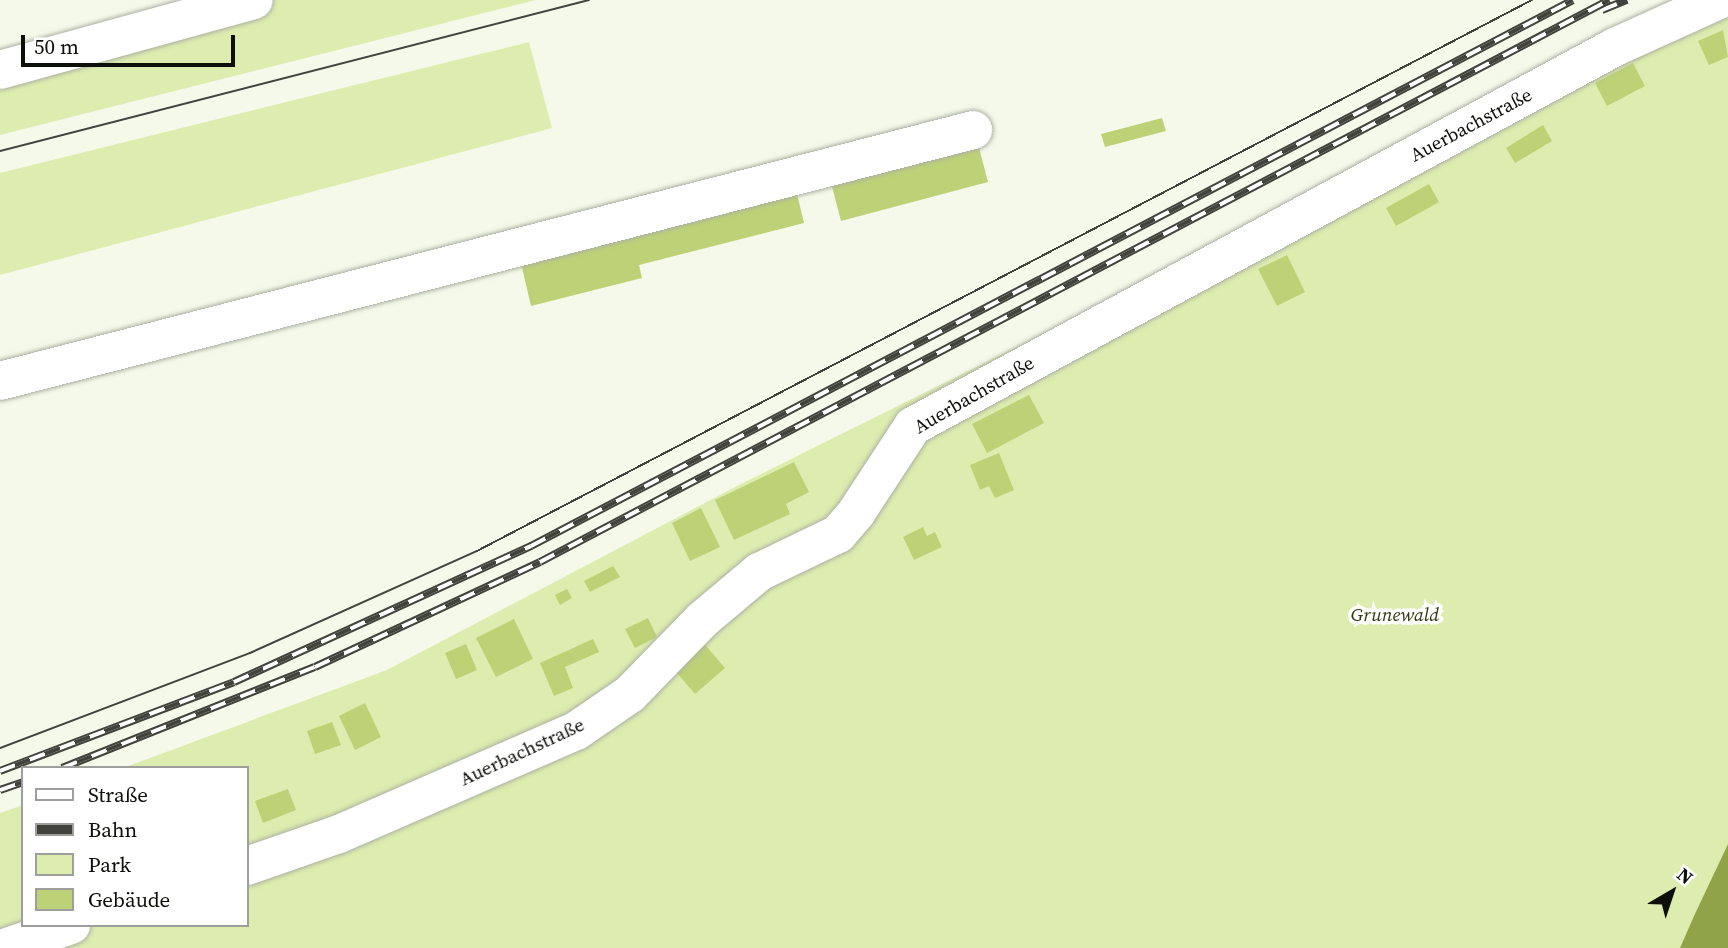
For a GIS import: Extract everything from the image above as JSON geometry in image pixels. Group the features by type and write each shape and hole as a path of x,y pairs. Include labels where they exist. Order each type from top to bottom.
{"lane":[{"path":"0,70 254,0"},
{"name":"Auerbachstraße","path":"248,866 339,834 576,731 631,694 702,620 759,572 838,534 912,426 1615,47 1719,0"},
{"path":"0,382 973,130"},
{"path":"4,948 65,927"}],"green space":[{"path":"208,0 536,0 0,135 0,58"},
{"name":"Grunewald","path":"1728,0 1728,844 1680,948 0,948 0,813 21,806 21,927 248,927 248,766 128,766 387,670 739,485 1354,179"},
{"path":"529,42 552,128 0,275 0,173"}],"shaded area":[{"path":"1728,844 1728,948 1680,948 1694,916"}],"building":[{"path":"1723,30 1728,57 1709,65 1698,41"},
{"path":"1633,63 1645,86 1607,106 1595,83"},
{"path":"1162,118 1166,131 1105,147 1101,134"},
{"path":"1543,125 1552,141 1515,163 1506,148"},
{"path":"977,140 988,182 841,221 830,179"},
{"path":"1429,184 1439,202 1396,226 1386,208"},
{"path":"797,194 804,223 639,265 642,278 531,306 521,263"},
{"path":"1287,255 1305,292 1277,306 1258,269"},
{"path":"1029,395 1044,423 987,453 972,424"},
{"path":"999,453 1014,490 995,498 989,486 980,490 970,465"},
{"path":"794,462 809,492 786,504 790,514 734,540 715,500"},
{"path":"701,508 720,547 690,561 672,523"},
{"path":"923,527 927,536 935,532 942,547 914,560 903,537"},
{"path":"613,566 620,577 590,592 584,581"},
{"path":"567,589 572,598 560,605 555,595"},
{"path":"648,618 657,637 635,648 625,629"},
{"path":"514,619 533,659 496,677 476,638"},
{"path":"593,639 599,652 565,667 573,688 554,696 540,663"},
{"path":"701,640 725,668 695,694 671,666"},
{"path":"466,644 477,670 456,679 445,653"},
{"path":"365,703 381,737 355,750 339,716"},
{"path":"332,722 341,745 315,754 307,731"},
{"path":"288,789 296,810 263,823 255,801"}],"tram line":[{"path":"0,151 589,0"},
{"path":"0,748 250,653 477,551 1532,0"}],"railway":[{"path":"0,771 234,682 531,546 1573,0"},
{"path":"67,766 315,667 540,562 1609,0"},
{"path":"1602,10 1627,0"},
{"path":"0,790 21,783"}]}
